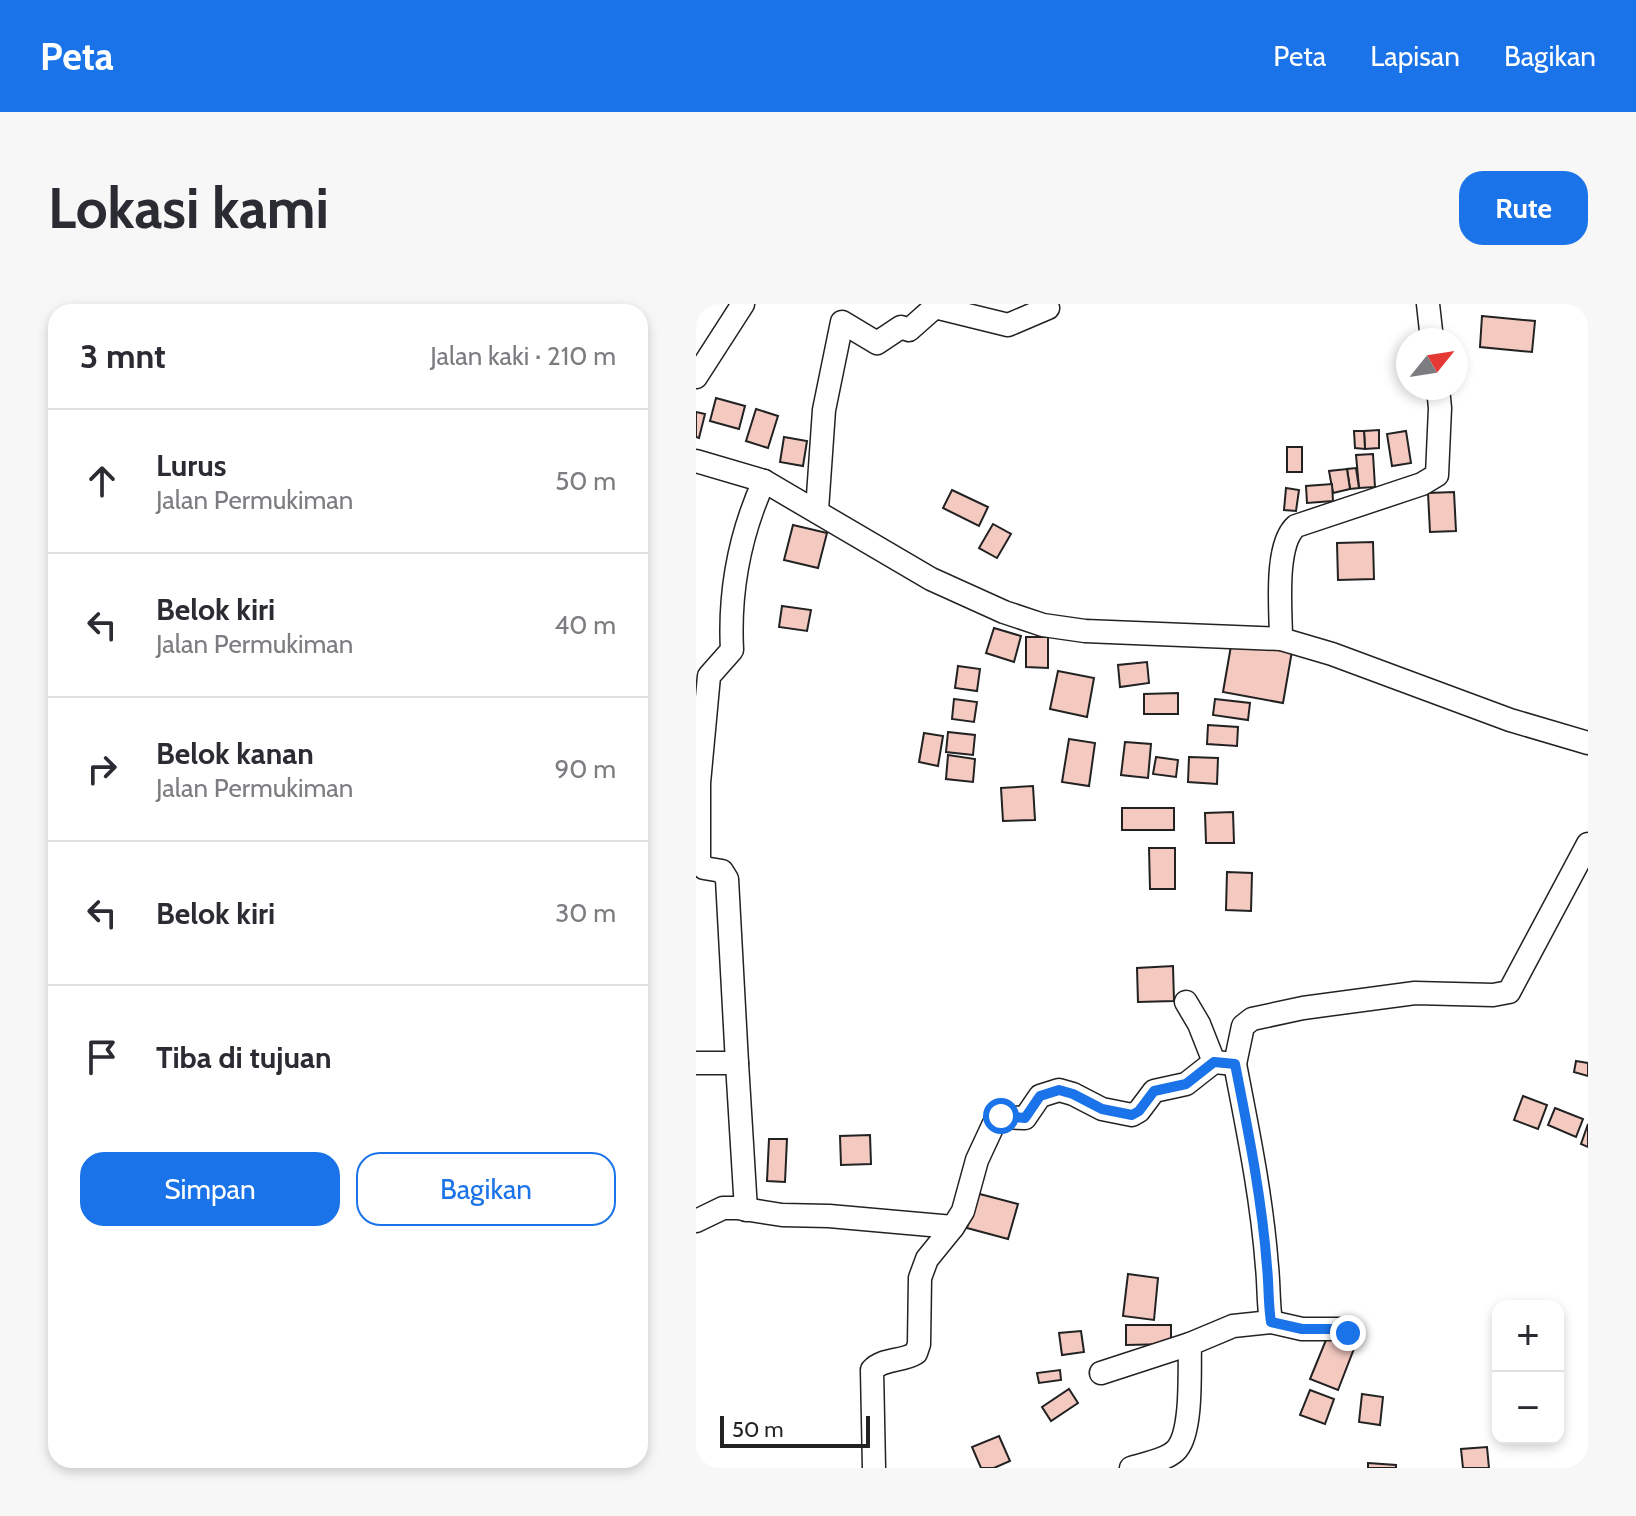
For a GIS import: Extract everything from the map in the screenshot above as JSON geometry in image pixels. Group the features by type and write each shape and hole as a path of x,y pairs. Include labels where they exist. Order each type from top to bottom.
{"street":[{"path":"696,377 743,304"},
{"path":"1428,304 1431,328"},
{"path":"817,510 824,410 842,322 877,343 901,327 909,330 935,307 1008,325 1048,308"},
{"path":"1281,639 1281,566 1291,530 1422,484 1437,475 1439,400"},
{"path":"696,461 764,481 931,579 1004,612 1043,625 1085,631 1281,639 1332,654 1510,720 1588,743"},
{"path":"746,1210 727,879 722,871 704,868 699,860 699,783 709,676 732,650 731,619 737,573 749,513 764,481"},
{"path":"874,1468 872,1370 881,1363 905,1359 916,1353 919,1344 920,1278 927,1259 963,1211 977,1160 997,1117 1025,1118 1040,1096 1059,1090 1102,1109 1132,1115 1139,1111 1154,1091 1186,1084 1224,1063 1243,1026 1252,1019 1303,1008 1415,993 1493,995 1509,992 1588,844"},
{"path":"1186,1002 1224,1063 1249,1140 1264,1240 1271,1322"},
{"path":"696,1063 737,1063"},
{"path":"696,1221 723,1208 953,1227"},
{"path":"1101,1373 1190,1344 1233,1326 1271,1322 1302,1329 1341,1329 1348,1333"},
{"path":"1131,1468 1165,1456 1179,1445 1190,1406 1190,1344"}],"building":[{"path":"1482,316 1535,321 1532,352 1480,347"},
{"path":"716,398 745,406 739,429 710,421"},
{"path":"756,409 778,416 768,448 746,441"},
{"path":"696,412 705,414 699,438 696,437"},
{"path":"1379,430 1379,448 1365,449 1364,431"},
{"path":"1354,431 1364,431 1365,449 1355,448"},
{"path":"1406,431 1411,463 1392,466 1387,434"},
{"path":"784,437 807,441 803,466 780,462"},
{"path":"1287,447 1302,447 1302,472 1287,472"},
{"path":"1373,454 1375,487 1359,488 1356,455"},
{"path":"1356,468 1359,488 1350,489 1347,469"},
{"path":"1347,469 1350,489 1333,493 1329,471"},
{"path":"1332,484 1333,501 1307,503 1306,486"},
{"path":"1286,488 1299,490 1296,511 1284,510"},
{"path":"952,490 988,507 979,526 943,508"},
{"path":"1454,492 1456,531 1430,532 1428,493"},
{"path":"993,524 1011,534 997,558 979,548"},
{"path":"793,525 827,533 818,568 784,560"},
{"path":"1373,542 1374,579 1338,580 1337,543"},
{"path":"782,606 811,610 807,631 779,627"},
{"path":"994,628 1021,636 1014,662 986,653"},
{"path":"1026,637 1048,637 1048,668 1026,667"},
{"path":"1232,640 1292,651 1283,703 1223,692"},
{"path":"1147,662 1149,683 1120,687 1118,665"},
{"path":"958,666 980,669 977,691 955,688"},
{"path":"1058,671 1094,678 1087,717 1050,709"},
{"path":"1178,693 1178,714 1144,714 1144,694"},
{"path":"954,699 977,702 974,722 952,719"},
{"path":"1215,699 1250,703 1248,720 1213,715"},
{"path":"1208,725 1238,727 1237,746 1207,744"},
{"path":"948,732 975,735 973,755 946,752"},
{"path":"924,733 943,736 938,766 919,762"},
{"path":"1069,739 1095,743 1089,786 1062,782"},
{"path":"1125,742 1151,744 1148,778 1121,775"},
{"path":"948,755 975,759 973,782 946,779"},
{"path":"1156,757 1178,760 1176,777 1153,774"},
{"path":"1189,757 1218,758 1217,784 1188,782"},
{"path":"1033,786 1035,820 1003,821 1001,788"},
{"path":"1122,808 1174,808 1174,830 1122,830"},
{"path":"1233,812 1234,843 1206,843 1205,813"},
{"path":"1149,848 1175,848 1175,889 1150,889"},
{"path":"1227,872 1252,873 1251,911 1226,910"},
{"path":"1173,966 1174,1001 1138,1002 1137,968"},
{"path":"1576,1061 1588,1063 1588,1076 1574,1072"},
{"path":"1523,1096 1547,1105 1538,1129 1514,1120"},
{"path":"1555,1108 1583,1119 1576,1137 1548,1125"},
{"path":"1588,1124 1588,1147 1581,1144"},
{"path":"870,1135 871,1164 841,1165 840,1136"},
{"path":"769,1139 787,1139 785,1182 767,1181"},
{"path":"976,1193 1018,1204 1008,1239 967,1228"},
{"path":"1128,1274 1158,1278 1154,1320 1123,1316"},
{"path":"1126,1325 1171,1325 1171,1344 1126,1345"},
{"path":"1081,1331 1084,1352 1062,1355 1059,1333"},
{"path":"1328,1335 1355,1346 1338,1390 1310,1379"},
{"path":"1060,1370 1061,1380 1039,1383 1037,1373"},
{"path":"1069,1389 1078,1403 1051,1421 1042,1407"},
{"path":"1310,1390 1334,1399 1325,1424 1300,1415"},
{"path":"1362,1394 1383,1397 1380,1425 1359,1422"},
{"path":"999,1436 1010,1461 994,1468 981,1468 972,1447"},
{"path":"1487,1447 1489,1468 1463,1468 1461,1449"},
{"path":"1368,1463 1396,1465 1396,1468 1368,1468"}],"route":[{"path":"1001,1116 1025,1118 1040,1096 1059,1090 1102,1109 1132,1115 1158,1089 1186,1084 1214,1062 1235,1064 1268,1268 1267,1295 1271,1322 1302,1329 1341,1329 1348,1333"}]}
